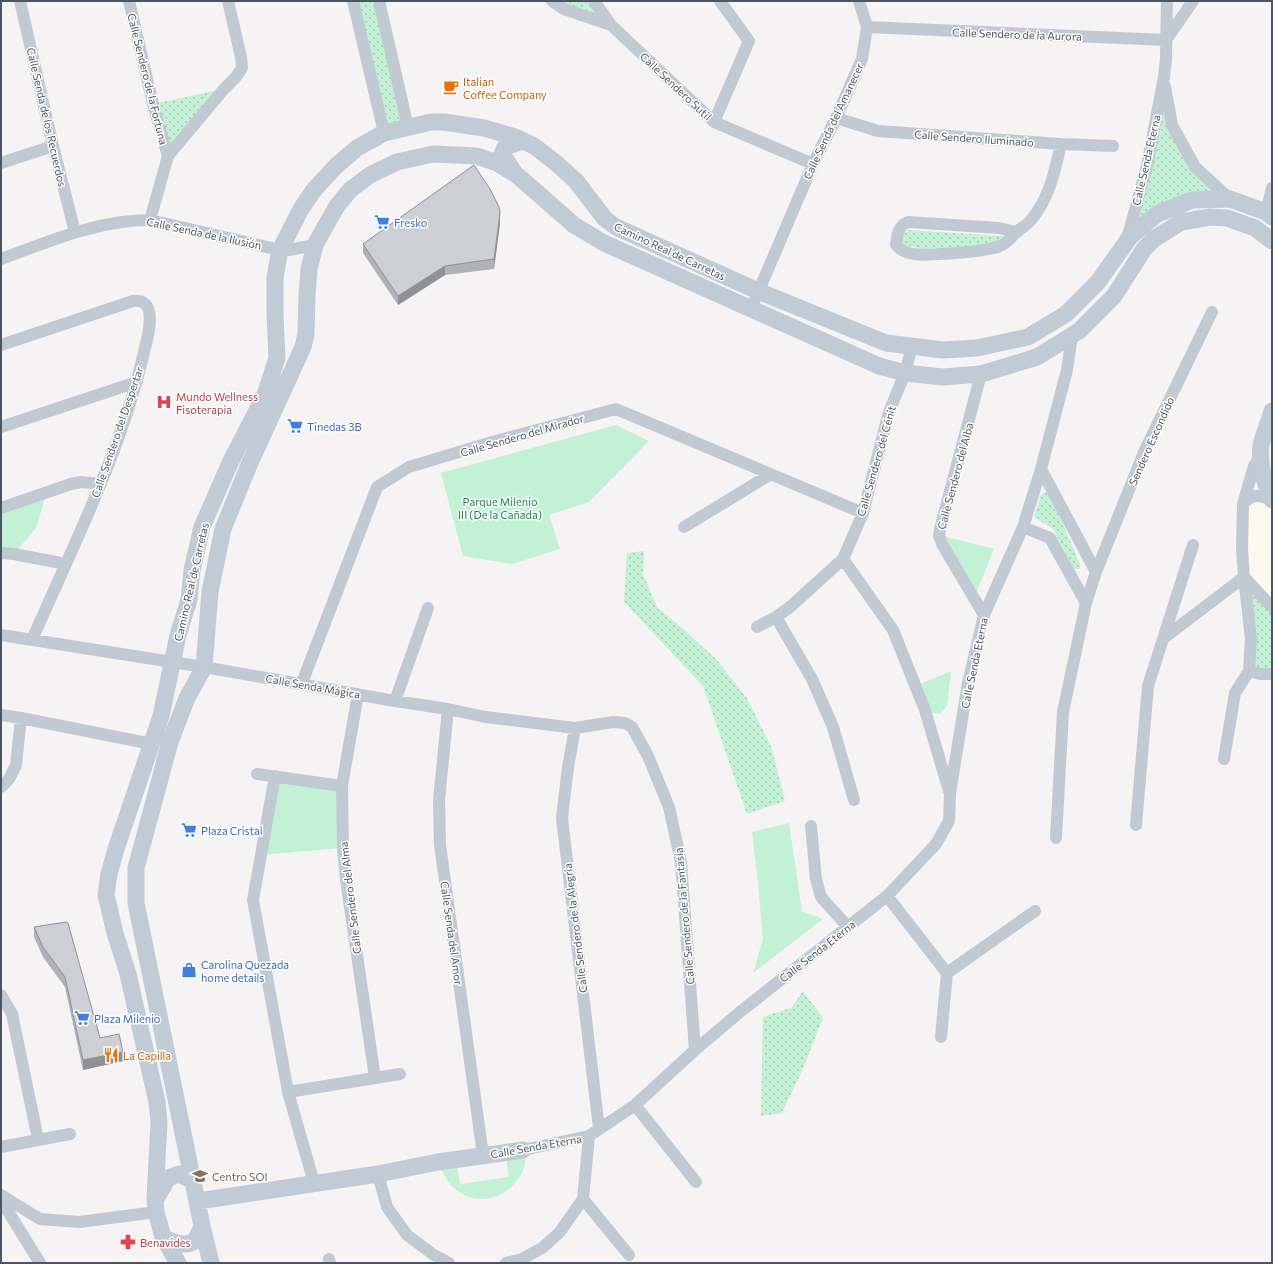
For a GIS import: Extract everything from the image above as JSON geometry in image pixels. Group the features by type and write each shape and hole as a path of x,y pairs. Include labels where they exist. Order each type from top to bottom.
{"street":[{"name":"Calle Senda de los Recuerdos","path":"20,1 53,146 75,232"},
{"name":"Calle Sendero de la Fortuna","path":"128,1 153,104 168,156"},
{"path":"150,220 168,156 224,89 236,77 242,68 241,57 228,1"},
{"path":"353,1 384,133"},
{"path":"379,1 408,127"},
{"name":"Calle Sendero Sutil","path":"552,1 564,9 611,25"},
{"name":"Calle Sendero Sutil","path":"594,1 611,25 714,122 813,164"},
{"path":"714,122 750,41 720,1"},
{"name":"Calle Senda del Amanecer","path":"750,310 813,164 836,118 862,59 867,27 859,1"},
{"name":"Calle Senda Eterna","path":"1126,242 1147,166 1164,77 1167,1"},
{"path":"1166,40 1193,1"},
{"name":"Calle Sendero de la Aurora","path":"867,27 1166,40"},
{"name":"Calle Senda Eterna","path":"1164,77 1172,125 1195,167 1230,199"},
{"name":"Calle Sendero Iluminado","path":"836,118 878,131 1061,144 1113,146"},
{"name":"Camino Real de Carretas","path":"178,1263 163,1237 155,1206 159,1122 157,1102 128,974 115,933 106,895 109,874 161,716 178,635 189,600 192,570 202,527 230,462 265,395 277,358 274,296 275,277 280,250 313,191 338,164 357,148 384,133 435,122 459,123 516,137 534,146 576,181 606,219 616,227 758,291 889,344 943,350 977,348 1028,337 1066,314 1098,282 1130,237 1157,214 1192,200 1230,199 1269,214"},
{"path":"475,156 486,154 494,150 495,143 493,138 480,127"},
{"path":"515,174 502,154 505,147 523,141"},
{"path":"1016,232 999,228 908,222 899,228 896,245 900,250 905,252 921,254 972,253 1000,246 1008,241 1016,232 1030,221 1041,206 1056,168 1061,144"},
{"path":"1,163 53,146"},
{"name":"Camino Real de Carretas","path":"211,1263 202,1226 136,903 136,868 170,742 187,698 204,667 210,592 223,530 249,465 303,347 306,334 309,269 316,245 337,206 350,190 370,175 397,162 433,154 475,156 496,163 515,174 552,204 574,225 604,243 750,310 879,366 905,373 943,377 982,374 1038,357 1080,331 1114,296 1144,249 1154,238 1181,222 1210,217 1227,218 1255,228 1272,241"},
{"path":"338,164 332,180 333,190 339,193 359,183"},
{"path":"1269,214 1272,188"},
{"path":"304,206 318,198 325,199 328,205 326,224"},
{"name":"Calle Senda de la Ilusión","path":"1,259 75,232 131,220 150,220 280,250 289,250 316,245"},
{"name":"Calle Sendero del Despertar","path":"1,345 123,303 140,300 145,303 148,309 149,328 137,382 101,484 32,640"},
{"name":"Sendero Escondido","path":"1056,838 1063,712 1086,603 1096,572 1145,450 1212,312"},
{"name":"Calle Senda Eterna","path":"198,1201 378,1174 438,1162 523,1150 589,1136 635,1105 694,1050 887,896 936,844 949,821 950,793 968,683 984,615 1023,527 1041,469 1067,370 1072,336"},
{"path":"879,366 894,364 898,361 900,355 889,344"},
{"name":"Calle Sendero del Cénit","path":"757,627 790,607 843,559 863,513 889,412 905,373 912,346"},
{"path":"932,348 921,356 920,360 922,365 935,376"},
{"name":"Calle Sendero del Alba","path":"982,374 939,536 942,544 984,615"},
{"path":"1,427 137,382"},
{"name":"Calle Sendero del Mirador","path":"302,684 377,487 409,467 492,442 616,409 863,513"},
{"path":"1272,411 1260,456 1264,480 1272,500"},
{"path":"1224,759 1235,693 1248,671 1250,639 1242,549 1243,504 1254,466 1260,456"},
{"path":"1041,469 1096,572"},
{"path":"684,527 771,474"},
{"path":"1,508 71,484 81,482 101,484"},
{"path":"1243,504 1248,498 1261,495 1272,500"},
{"path":"1023,527 1050,538 1086,603"},
{"path":"1136,825 1148,686 1193,545"},
{"path":"1,553 66,564"},
{"path":"843,559 893,630 926,710 950,793"},
{"path":"1244,577 1272,608"},
{"path":"1164,638 1244,577"},
{"path":"395,701 428,608"},
{"path":"776,616 812,679 830,720 854,800"},
{"name":"Calle Senda Mágica","path":"1,635 204,667 448,709 485,717 575,728 613,722 626,723"},
{"path":"1248,671 1260,674 1272,674"},
{"name":"Calle Sendero del Alma","path":"358,694 342,786 342,848 375,1078"},
{"name":"Calle Senda del Amor","path":"448,709 439,800 440,845 483,1155"},
{"path":"1,715 152,744"},
{"path":"1,787 9,779 16,765 21,718"},
{"name":"Calle Sendero de la Fantasía","path":"626,723 632,727 648,756 669,807 681,862 694,1050"},
{"name":"Calle Sendero de la Alegria","path":"575,728 568,768 562,818 599,1128"},
{"path":"257,774 342,786"},
{"path":"275,776 253,900 288,1092 314,1183"},
{"path":"811,826 816,879 821,897 848,927"},
{"path":"887,896 947,973 941,1038"},
{"path":"947,973 1036,911"},
{"path":"1,995 12,1014 38,1139"},
{"path":"288,1092 400,1074"},
{"path":"635,1105 696,1182"},
{"path":"1,1147 70,1134"},
{"path":"506,1263 522,1261 542,1248 559,1233 583,1199 589,1136"},
{"path":"1,1194 40,1219 79,1222 155,1206 168,1178 179,1174 194,1181"},
{"path":"378,1174 387,1207 407,1235 434,1255 449,1263"},
{"path":"583,1199 628,1255"},
{"path":"1,1200 40,1263"},
{"path":"163,1237 169,1241 184,1245 194,1240 202,1226"}],"shaded area":[{"path":"1249,498 1272,500 1272,607 1244,577"}],"green space":[{"path":"353,1 379,1 408,127 384,133"},
{"path":"552,1 594,1 611,25"},
{"path":"1164,77 1172,125 1195,167 1230,199 1192,200 1130,237"},
{"path":"224,89 168,156 153,104"},
{"path":"909,230 1003,236 998,241 971,247 922,249 901,244 904,233"},
{"name":"Parque Milenio III (De la Cañada)","path":"616,425 649,441 589,502 549,515 560,549 512,564 463,556 441,473"},
{"path":"1045,492 1050,493 1080,565 1080,569 1074,569 1053,529 1034,517 1041,495"},
{"path":"47,493 36,528 14,554 1,553 1,508"},
{"path":"942,536 994,549 977,591"},
{"path":"644,551 643,574 657,607 716,659 746,697 772,749 785,801 747,814 703,686 624,602 627,553"},
{"path":"1244,577 1272,607 1272,674 1249,671"},
{"path":"951,671 947,706 940,714 932,713 916,686"},
{"path":"275,776 342,786 343,848 260,855"},
{"path":"789,823 802,911 823,919 753,973 763,939 752,832"},
{"path":"803,991 823,1018 802,1071 782,1113 761,1116 763,1017 791,1008"},
{"path":"523,1150 525,1164 518,1179 504,1192 488,1198 479,1199 462,1194 446,1179 438,1162 456,1159 460,1184 509,1177 505,1152"}],"building":[{"path":"474,165 490,189 499,207 500,213 494,259 445,266 398,296 363,244"},
{"name":"Plaza Milenio","path":"66,922 68,923 100,1038 119,1034 123,1052 83,1060 65,977 43,947 34,927"}],"place":[{"name":"Italian Coffee Company","path":"451,87"},
{"name":"Fresko","path":"382,222"},
{"name":"Mundo Wellness Fisoterapia","path":"164,402"},
{"name":"Tinedas 3B","path":"295,426"},
{"name":"Plaza Cristal","path":"189,830"},
{"name":"Carolina Quezada home details","path":"189,970"},
{"name":"Plaza Milenio","path":"82,1018"},
{"name":"La Capilla","path":"111,1055"},
{"name":"Centro SOI","path":"200,1176"},
{"name":"Benavides","path":"128,1242"}]}
